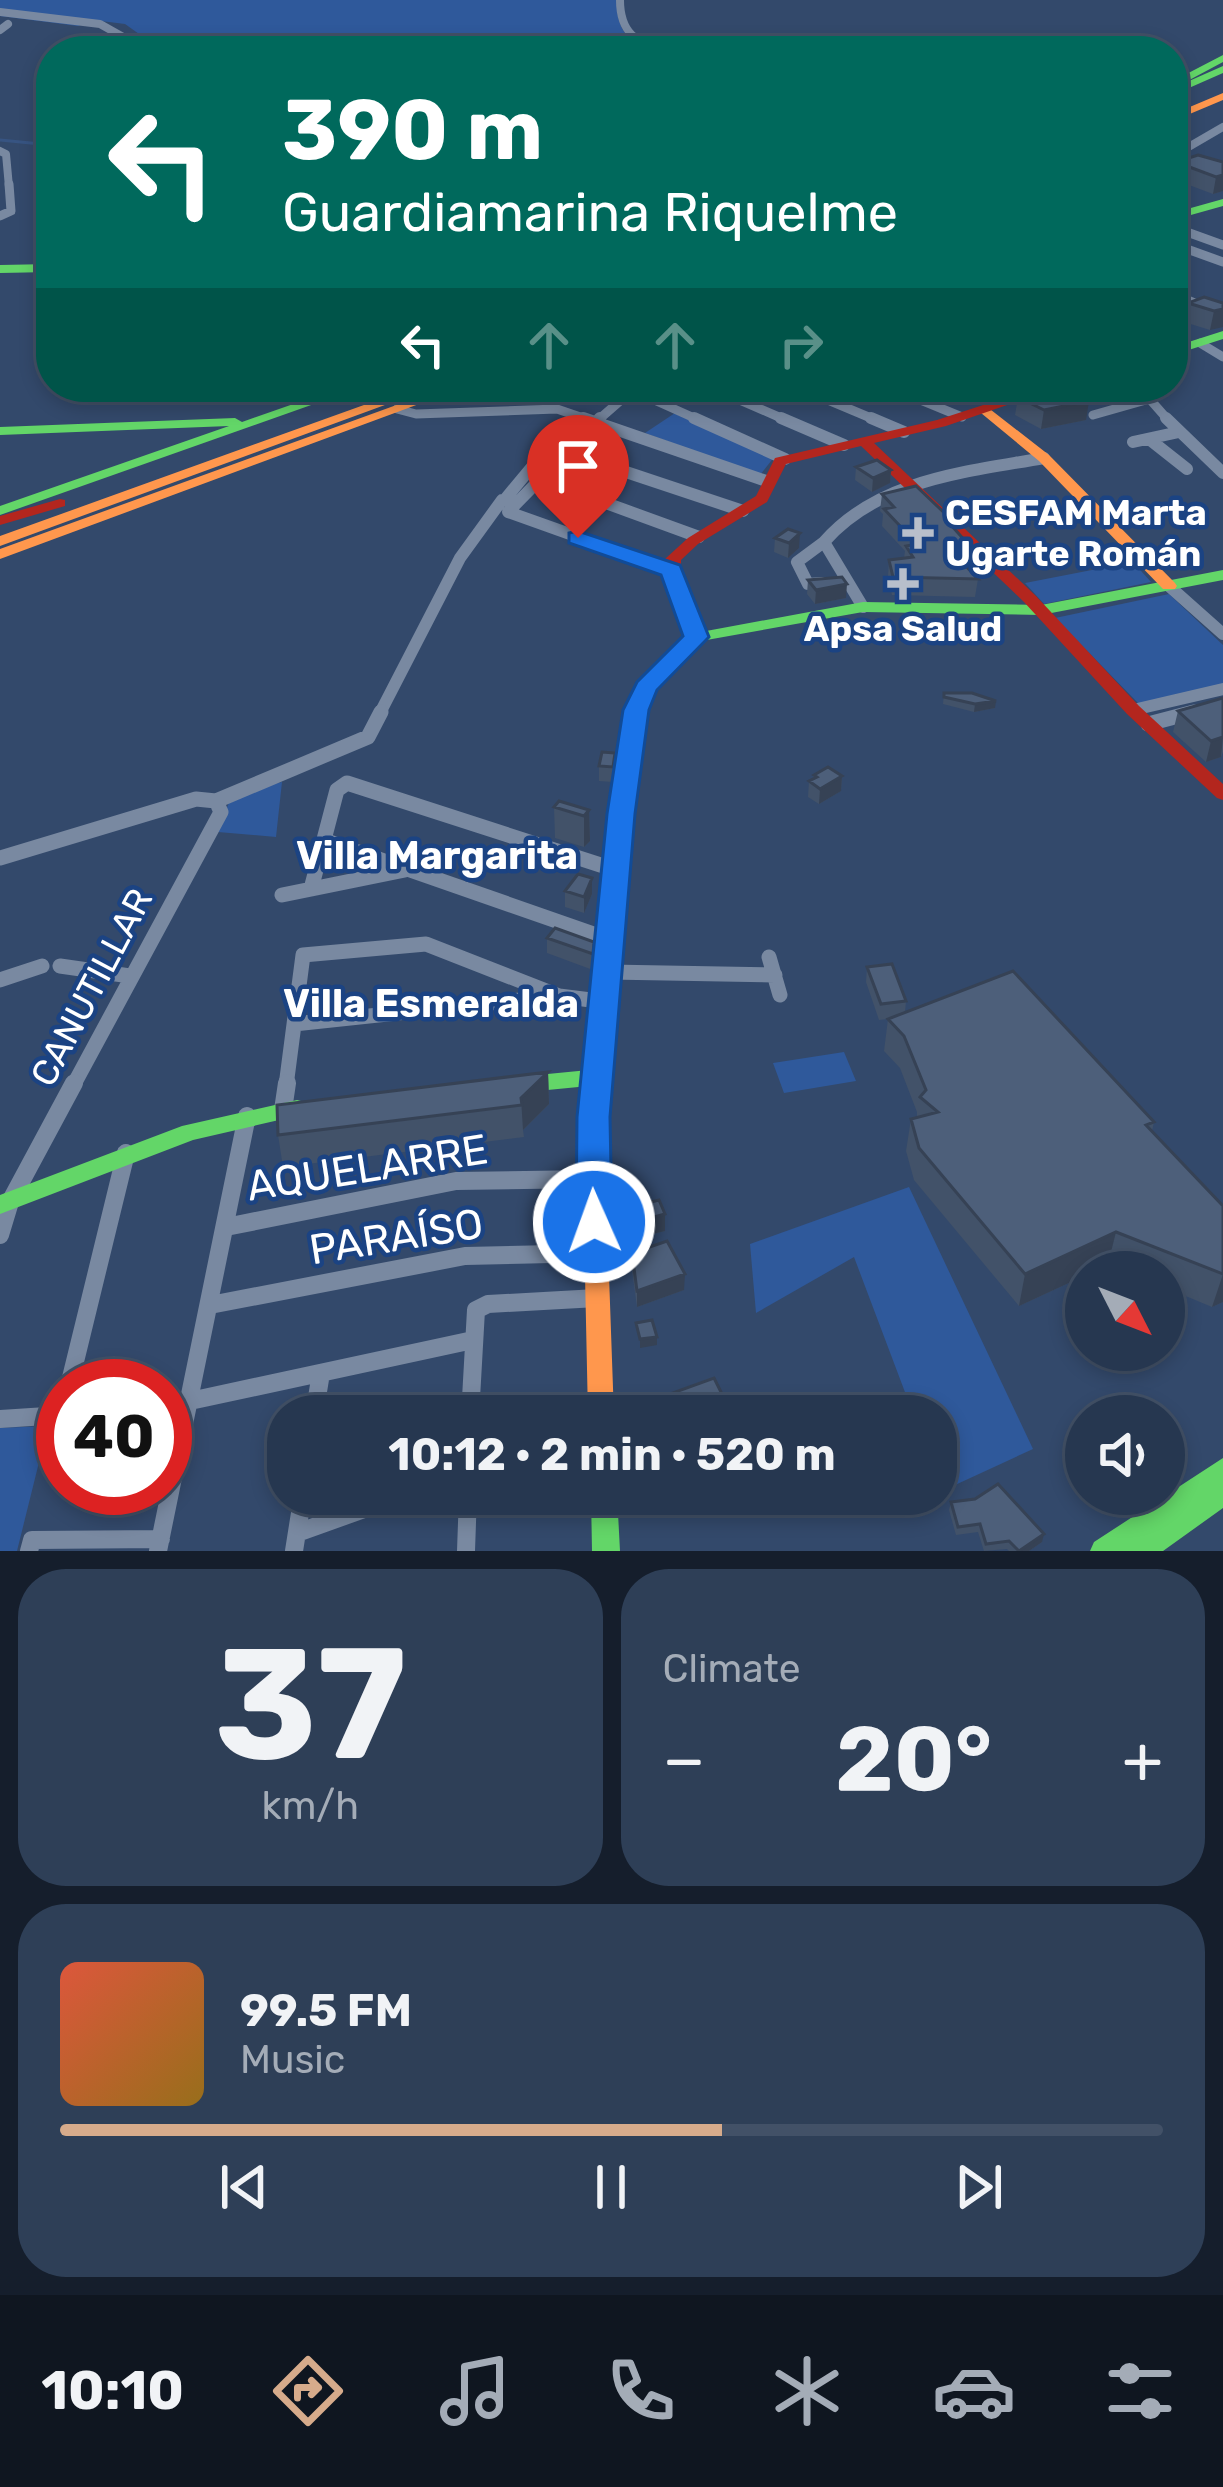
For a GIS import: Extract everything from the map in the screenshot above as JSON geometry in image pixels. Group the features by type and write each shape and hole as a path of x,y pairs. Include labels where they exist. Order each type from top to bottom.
{"main road":[{"path":"1188,79 1223,58"},
{"path":"1188,82 1223,69"},
{"path":"1188,105 1223,87"},
{"path":"1188,108 1223,96"},
{"path":"1188,161 1223,171"},
{"path":"1188,212 1223,202"},
{"path":"1188,347 1223,334"},
{"path":"0,431 222,428 257,422 313,402"},
{"path":"0,523 345,402"},
{"path":"0,541 386,402"},
{"path":"0,554 416,402"},
{"path":"696,637 671,570 676,555 762,499 784,458 1009,402"},
{"path":"986,410 1044,458 1169,586"},
{"path":"0,511 222,428"},
{"path":"854,443 911,486 1223,794"},
{"path":"600,1395 592,1179 599,1077 616,870 638,703 652,680 696,637 863,607 1041,610 1223,575"},
{"path":"509,1086 599,1077"},
{"path":"5,1204 126,1154 247,1116 327,1105"},
{"path":"1104,1551 1223,1470"},
{"path":"1141,1551 1223,1493"},
{"path":"604,1515 605,1551"}],"street":[{"path":"620,0 620,22 630,36"},
{"path":"2,22 100,24 121,36"},
{"path":"1188,149 1220,132"},
{"path":"0,151 6,153 5,196 11,212 0,216"},
{"path":"1188,232 1223,245"},
{"path":"1188,249 1223,262"},
{"path":"1188,300 1223,315"},
{"path":"1200,343 1223,357"},
{"path":"0,858 196,800 216,801 246,784 368,737 460,558 619,402"},
{"path":"662,402 784,458"},
{"path":"749,402 854,443"},
{"path":"833,402 904,431"},
{"path":"926,402 962,417"},
{"path":"1093,415 1139,402"},
{"path":"1156,402 1179,432 1218,468"},
{"path":"397,409 416,414 557,409 770,482"},
{"path":"510,504 566,426"},
{"path":"1133,442 1179,432"},
{"path":"1149,439 1184,470 1218,468"},
{"path":"566,452 743,511"},
{"path":"846,580 808,584 797,562 854,512 911,486 1044,458"},
{"path":"540,478 699,537"},
{"path":"510,504 671,570"},
{"path":"824,542 863,607"},
{"path":"1169,586 1223,634"},
{"path":"1216,691 1222,705 1141,717 1216,691"},
{"path":"311,889 337,790 344,784 356,784 616,870"},
{"name":"CANUTILLAR","path":"0,1235 5,1204 220,812 216,801"},
{"path":"324,840 611,940"},
{"path":"282,895 410,869"},
{"path":"283,1110 302,955 426,944 559,996"},
{"path":"769,957 780,994"},
{"path":"0,980 51,966 130,976"},
{"path":"609,972 775,975"},
{"path":"294,1024 559,996 607,1002"},
{"path":"192,1391 247,1116"},
{"path":"76,1359 126,1154"},
{"name":"AQUELARRE","path":"226,1227 456,1181 592,1179"},
{"name":"PARAÍSO","path":"210,1305 465,1256 596,1253"},
{"path":"471,1395 474,1314 484,1305 597,1298"},
{"path":"192,1401 473,1340"},
{"path":"317,1395 321,1373"},
{"path":"0,1419 36,1416"},
{"path":"29,1551 32,1540 160,1545 166,1515"},
{"path":"296,1542 358,1515"},
{"path":"466,1551 467,1515"}],"shaded area":[{"path":"0,0 617,0 619,19 628,36 142,36 125,24 93,20 78,26 0,16"},
{"path":"675,413 775,456 760,475 645,433"},
{"path":"1133,562 1151,582 1044,604 1025,583"},
{"path":"1169,594 1223,645 1223,684 1139,704 1055,618"},
{"path":"282,782 276,837 218,832 232,794"},
{"path":"844,1052 856,1081 784,1093 773,1063"},
{"path":"909,1187 1033,1449 957,1484 957,1395 906,1395 854,1257 756,1313 750,1244"},
{"path":"36,1426 36,1474 17,1551 0,1551 0,1428"}],"building":[{"path":"1198,155 1223,162 1223,175 1188,166 1188,158"},
{"path":"1204,297 1223,303 1223,309 1188,303"},
{"path":"1028,402 1084,402 1044,410"},
{"path":"877,460 891,470 873,478 856,467"},
{"path":"916,486 955,523 950,524 968,544 949,548 978,579 893,577 889,560 913,557 906,546 917,544 884,509 894,507 882,494"},
{"path":"788,529 800,533 789,543 775,538"},
{"path":"842,577 847,584 816,590 808,580"},
{"path":"944,693 972,693 996,701 975,704 944,697"},
{"path":"1223,698 1223,737 1211,741 1178,711"},
{"path":"602,752 615,753 613,767 599,766"},
{"path":"828,767 842,776 820,789 809,781 817,777 814,775"},
{"path":"559,801 589,810 584,816 554,807"},
{"path":"578,874 592,878 584,897 565,891"},
{"path":"555,928 594,942 593,954 547,938"},
{"path":"892,964 906,1001 881,1004 867,967"},
{"path":"1013,971 1154,1122 1146,1125 1223,1206 1223,1274 1185,1259 1185,1251 1164,1251 1116,1232 1065,1251 1065,1256 1025,1274 919,1148 911,1119 938,1112 920,1097 926,1090 904,1036 888,1019"},
{"path":"548,1072 521,1098 522,1105 278,1135 277,1105"},
{"path":"659,1200 665,1214 632,1223 627,1208"},
{"path":"667,1241 685,1274 637,1291 632,1253"},
{"path":"652,1320 657,1337 640,1339 636,1323"},
{"path":"714,1378 722,1395 667,1395"},
{"path":"998,1484 1044,1534 1019,1551 1009,1541 986,1544 980,1524 958,1527 955,1515 957,1501 975,1499"}],"waterway":[{"path":"0,140 36,144"}],"traffic: fast":[{"path":"1188,77 1223,58"},
{"path":"1188,85 1223,69"},
{"path":"1188,212 1223,202"},
{"path":"0,269 36,268"},
{"path":"1188,346 1223,335"},
{"path":"0,511 312,402"},
{"path":"0,431 235,422"},
{"path":"696,637 863,607 1041,610 1223,575"},
{"path":"619,836 642,694 696,637"},
{"path":"527,1084 599,1077"},
{"path":"0,1205 190,1132 297,1108"},
{"path":"1104,1551 1223,1470"},
{"path":"1141,1551 1223,1493"},
{"path":"605,1515 606,1551"}],"traffic: slow":[{"path":"1188,111 1223,96"},
{"path":"0,541 385,402"},
{"path":"0,554 417,402"},
{"path":"986,410 1044,458 1169,586"},
{"path":"600,1395 593,1134 619,836"}],"traffic: jam":[{"path":"1188,161 1223,171"},
{"path":"696,637 673,580 673,559 693,541 762,499 780,461 941,423 1006,402"},
{"path":"863,440 1030,599 1133,710 1223,794"},
{"path":"0,521 60,503"}],"place":[{"name":"CESFAM Marta Ugarte Román","path":"918,533"},
{"name":"Apsa Salud","path":"903,584"}],"district":[{"name":"Villa Margarita","path":"437,855"},
{"name":"Villa Esmeralda","path":"431,1003"}],"route":[{"path":"578,538 671,570 696,637 646,687 636,710 621,814 593,1117 594,1222"}]}
